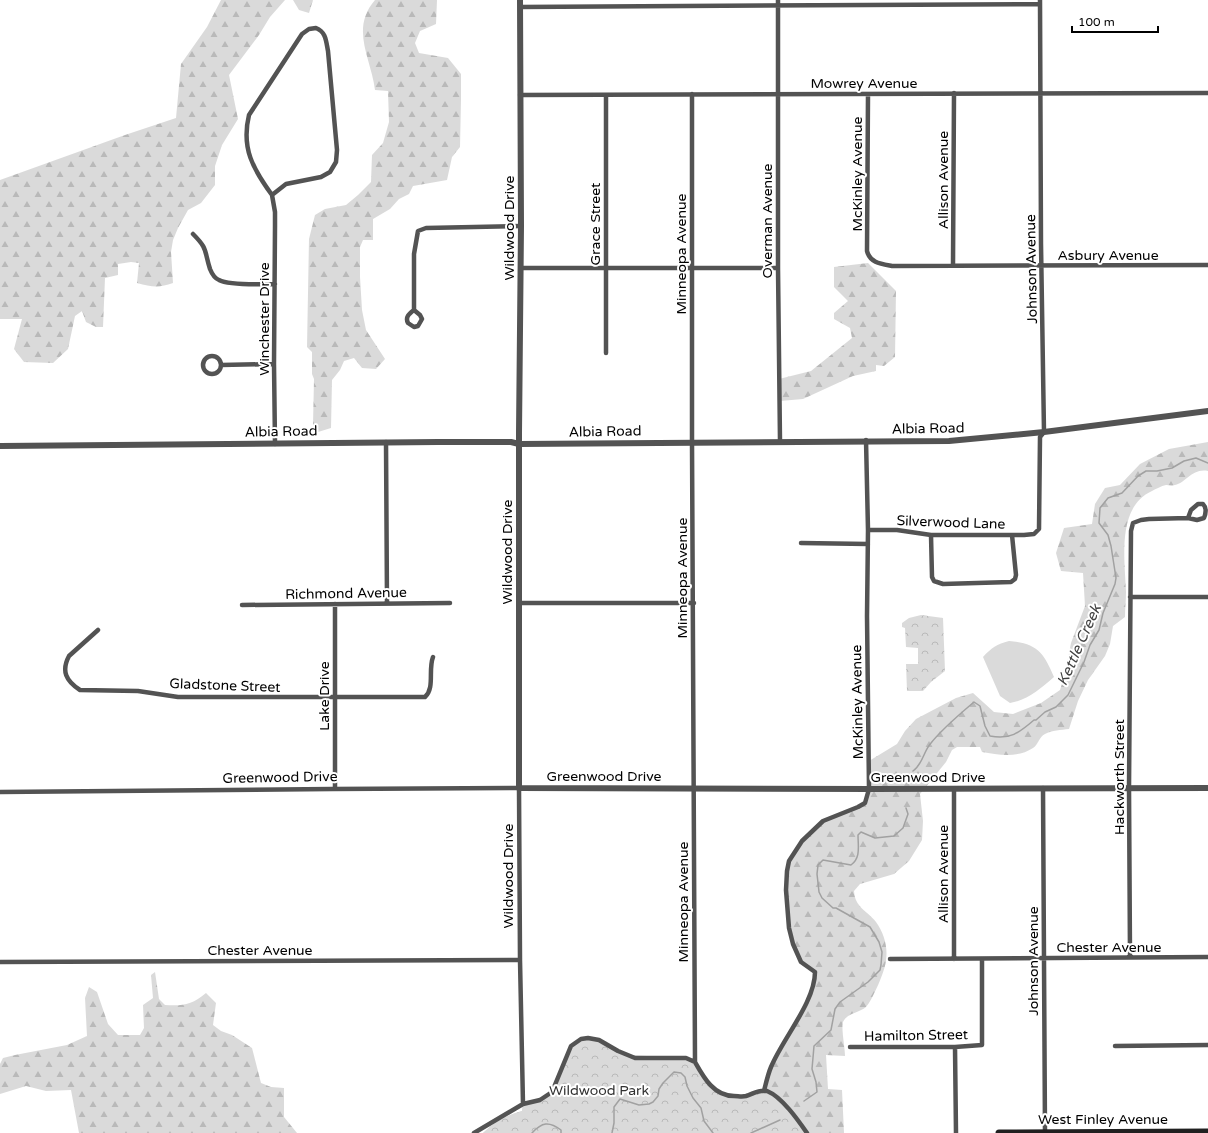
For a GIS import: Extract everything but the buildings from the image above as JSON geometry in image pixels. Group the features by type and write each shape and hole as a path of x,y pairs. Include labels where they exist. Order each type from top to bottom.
{"main road":[{"name":"West Finley Avenue","path":"999,1133 1208,1132"}],"street":[{"path":"520,3 1040,2"},
{"name":"Johnson Avenue","path":"1034,534 1039,529 1040,437 1044,432 1041,244 1040,2"},
{"name":"Wildwood Drive","path":"520,3 521,268 519,444 519,788 523,1104"},
{"name":"Overman Avenue","path":"778,3 778,268 780,441"},
{"path":"316,28 321,30 325,35 328,50 337,150 336,162 330,172 321,177 286,184 272,195 263,183 249,156 246,142 246,128 249,115 302,34 310,29 316,28"},
{"name":"Mowrey Avenue","path":"520,95 1208,93"},
{"name":"Grace Street","path":"606,94 606,353"},
{"name":"Minneopa Avenue","path":"692,94 695,1062"},
{"name":"McKinley Avenue","path":"868,94 868,255"},
{"name":"Allison Avenue","path":"953,266 954,94"},
{"name":"Winchester Drive","path":"272,195 275,216 274,364 276,444"},
{"path":"414,310 414,254 418,231 426,228 521,226"},
{"path":"193,234 203,244 212,275 220,281 230,283 274,284"},
{"name":"Asbury Avenue","path":"868,255 873,262 892,266 1208,265"},
{"path":"521,268 778,268"},
{"path":"221,365 274,364"},
{"name":"Albia Road","path":"0,446 386,442 511,442 519,444 866,440 949,441 1044,432 1208,411"},
{"name":"McKinley Avenue","path":"764,1091 770,1068 810,997 815,982 816,972 801,962 793,944 789,928 786,871 789,861 802,841 823,821 865,803 869,789 867,616 868,530 866,440"},
{"path":"386,442 388,603"},
{"name":"Hackworth Street","path":"1130,958 1129,788 1131,531 1133,523 1141,520 1188,518"},
{"name":"Silverwood Lane","path":"868,530 902,531 931,535 1034,534"},
{"path":"931,535 932,577 934,581 940,584 950,584 1005,583 1011,582 1015,579 1012,535"},
{"path":"801,543 868,544"},
{"path":"1130,597 1208,597"},
{"name":"Richmond Avenue","path":"242,605 450,603"},
{"path":"519,603 694,603"},
{"name":"Lake Drive","path":"335,604 335,789"},
{"name":"Gladstone Street","path":"98,630 69,656 66,661 65,669 67,678 71,684 80,690 140,691 178,697 425,697 430,691 430,664 433,657"},
{"name":"Greenwood Drive","path":"0,792 519,788 1208,788"},
{"name":"Johnson Avenue","path":"1043,788 1045,1133"},
{"name":"Allison Avenue","path":"954,789 954,959"},
{"name":"Chester Avenue","path":"890,959 1208,957"},
{"name":"Hamilton Street","path":"850,1047 955,1047 982,1045 982,958"},
{"name":"Chester Avenue","path":"0,962 520,960"},
{"path":"474,1133 523,1104 540,1100 552,1092 571,1046 581,1039 588,1038 599,1040 618,1051 635,1058 686,1058 695,1062 712,1087 721,1094 727,1096 744,1096 759,1091 768,1092 793,1113 807,1133"},
{"path":"1115,1046 1208,1045"},
{"path":"955,1047 956,1133"}],"green space":[{"path":"221,0 285,0 270,17 259,35 229,75 238,119 222,145 215,166 215,185 201,203 188,210 173,240 171,252 173,283 164,286 155,286 137,283 139,263 131,262 118,264 118,275 105,278 103,327 96,327 86,322 82,311 75,316 68,349 53,363 24,362 14,349 22,319 0,319 0,180 176,118 181,64 207,27"},
{"path":"293,0 313,0 309,13 299,10"},
{"path":"375,0 437,0 436,24 420,31 415,43 419,53 448,58 461,74 460,147 452,157 447,180 413,186 409,194 399,199 390,209 373,219 373,240 363,240 360,247 362,310 366,330 385,359 376,369 362,368 354,358 344,361 340,370 332,380 331,428 318,432 313,425 314,379 312,374 312,352 307,347 309,239 315,215 325,209 346,205 371,182 372,155 383,143 389,122 388,91 375,90 364,44 364,22 368,11"},
{"path":"868,263 896,291 895,357 884,366 876,365 876,371 853,376 803,399 780,401 779,379 811,371 852,338 850,328 834,319 834,313 848,301 834,287 834,267"},
{"path":"1208,442 1208,471 1193,474 1179,484 1166,485 1157,488 1141,499 1133,509 1125,536 1125,617 1113,626 1110,644 1105,656 1088,680 1078,701 1069,729 1057,730 1043,735 1033,748 1021,753 1002,755 982,752 980,747 957,747 952,750 946,762 920,794 923,821 922,840 909,861 894,874 860,884 854,891 859,905 873,918 881,931 885,940 886,955 881,977 869,1004 863,1009 847,1017 843,1022 842,1029 845,1056 826,1055 828,1089 842,1090 844,1133 483,1133 501,1119 522,1111 523,1104 540,1100 618,1051 704,1077 721,1094 744,1096 762,1090 770,1068 809,997 815,972 801,962 789,928 787,871 795,852 823,821 858,807 867,798 869,761 897,744 905,731 916,719 956,698 973,693 994,712 1013,714 1041,703 1060,690 1065,674 1071,643 1085,606 1083,573 1061,571 1056,553 1064,528 1092,524 1095,504 1105,488 1120,485 1140,464 1169,449"},
{"path":"921,615 943,618 945,671 931,682 923,691 907,691 906,664 918,664 918,648 906,647 905,628 902,627 902,623 909,618"},
{"path":"1009,641 1026,644 1038,651 1047,662 1054,677 1028,697 1010,703 1000,696 983,657 994,647"},
{"path":"155,972 159,999 165,1005 187,1004 206,993 216,1003 213,1025 252,1048 261,1083 271,1087 284,1088 284,1117 297,1133 79,1133 71,1090 46,1091 26,1086 0,1094 0,1064 3,1058 67,1045 87,1036 85,998 89,987 97,992 108,1024 118,1035 140,1035 144,1028 143,1005 153,998 151,975"},
{"name":"Wildwood Park","path":"581,1039 599,1040 627,1055 686,1058 695,1062 704,1077 721,1094 744,1096 762,1090 777,1098 807,1133 483,1133 501,1119 522,1111 523,1104 540,1100 552,1092 568,1051"}],"waterway":[{"name":"Kettle Creek","path":"913,771 919,765 928,746 952,721 974,702 980,706 985,726 990,736 1003,737 1009,736 1024,729 1045,712 1056,707 1068,695 1084,662 1090,645 1099,630 1103,613 1115,584 1116,578 1111,546 1108,535 1099,523 1100,508 1108,498 1122,493 1138,476 1146,471 1157,471 1172,468 1184,461 1196,458 1208,463"},
{"name":"Kettle Creek","path":"804,1101 817,1092 812,1069 814,1046 831,1030 835,1009 840,1002 868,982 880,970 882,952 879,942 870,927 836,908 833,908 822,898 819,892 817,874 818,865 823,860 851,865 858,855 858,835 861,832 875,838 894,836 903,828 908,814 906,808"},
{"name":"Kettle Creek","path":"612,1133 614,1123 614,1107 620,1099 639,1105 649,1104 658,1096 659,1089 674,1072 681,1073 685,1077 687,1086 693,1098 701,1108 704,1121 713,1133"},
{"name":"Kettle Creek","path":"751,1133 780,1120"},
{"name":"Kettle Creek","path":"532,1133 542,1125 546,1124 557,1127 561,1130 561,1133"}]}
